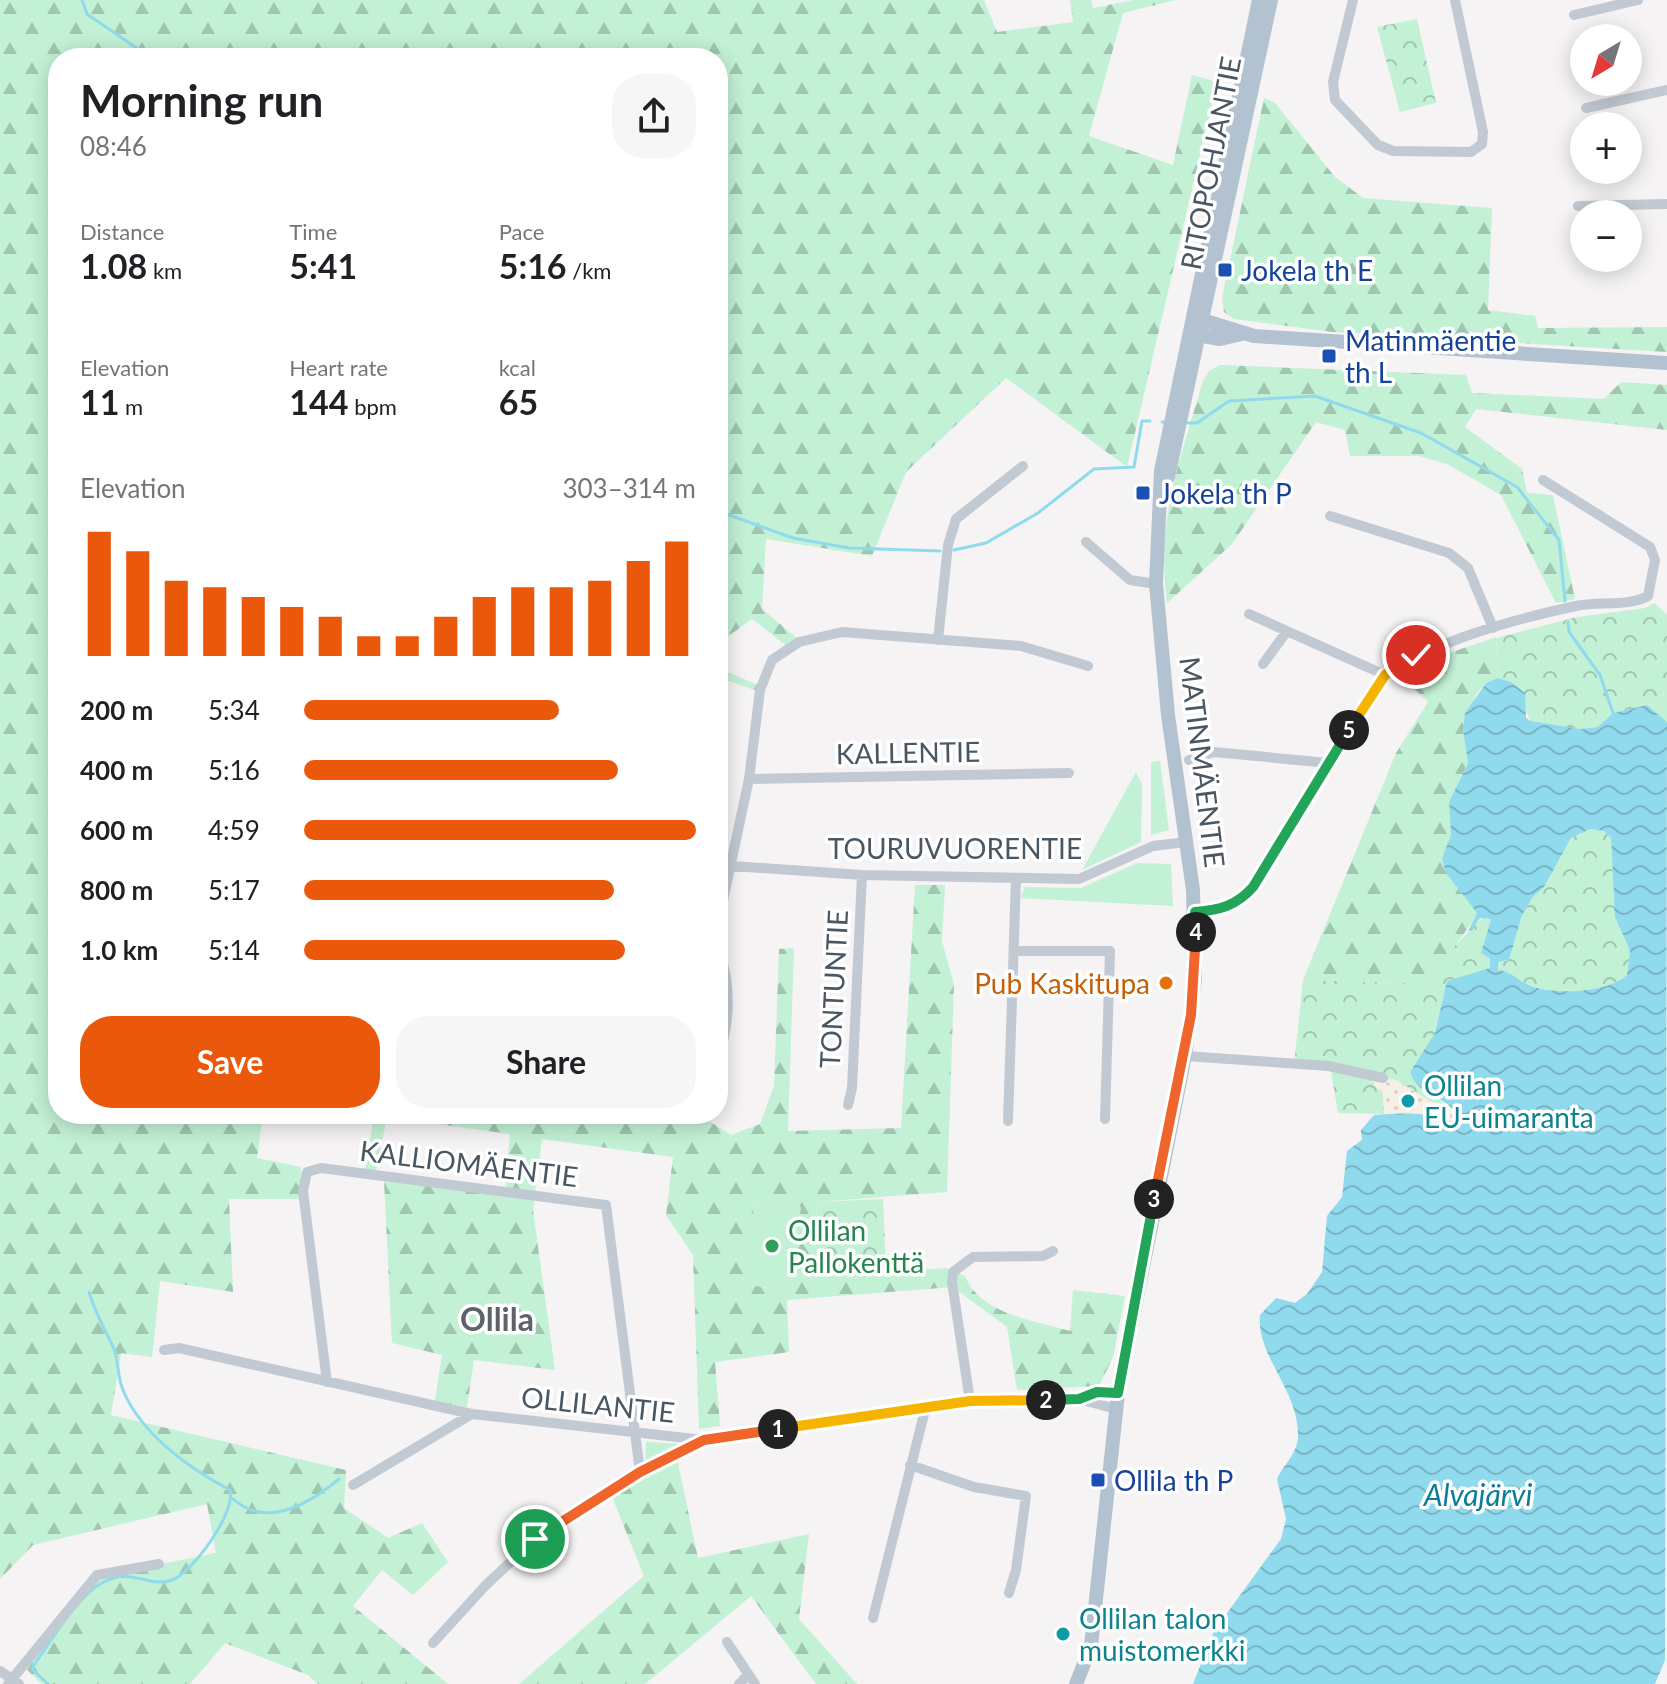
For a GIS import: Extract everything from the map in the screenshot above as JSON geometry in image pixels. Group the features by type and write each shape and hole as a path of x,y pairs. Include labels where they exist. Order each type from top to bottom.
{"main road":[{"name":"RITOPOHJANTIE","path":"1199,319 1259,0"},
{"name":"RITOPOHJANTIE","path":"1195,335 1271,0"},
{"path":"1199,319 1228,325 1242,334"},
{"path":"1195,335 1220,339 1242,334 1667,363"},
{"name":"MATINMÄENTIE","path":"1076,1684 1091,1646 1096,1617 1118,1393 1185,1056 1195,979 1195,912 1168,715 1156,584 1159,508 1195,335"}],"street":[{"path":"1353,0 1333,82 1335,100 1378,145 1393,151 1471,152 1482,144 1483,132 1455,0"},
{"path":"1574,15 1638,0"},
{"path":"1586,108 1667,90"},
{"path":"1642,205 1667,204"},
{"path":"938,640 948,545 956,519 1023,466"},
{"path":"1195,912 1223,909 1242,899 1385,675 1416,655 1493,628 1578,605 1642,600 1652,590 1655,560 1650,547 1543,480"},
{"path":"1330,516 1449,553 1468,568 1493,628"},
{"path":"1086,542 1130,580 1156,584"},
{"path":"1249,614 1385,675"},
{"path":"1263,664 1287,631"},
{"path":"728,872 749,779 760,690 772,660 799,642 842,632 1021,646 1088,666"},
{"path":"1189,760 1214,752 1328,763"},
{"name":"KALLENTIE","path":"749,779 1069,773"},
{"name":"TOURUVUORENTIE","path":"728,865 862,875 1079,879 1153,846 1186,842"},
{"name":"TONTUNTIE","path":"848,1105 852,1088 862,875"},
{"path":"1008,1121 1016,951 1016,878"},
{"path":"1016,951 1110,951 1105,1119"},
{"path":"1185,1056 1329,1066 1383,1078"},
{"name":"KALLIOMÄENTIE","path":"327,1382 303,1191 307,1172 321,1168 606,1205 638,1434"},
{"path":"970,1401 953,1272 973,1257 1043,1256 1053,1251"},
{"name":"OLLILANTIE","path":"164,1350 179,1348 472,1414 704,1440 970,1401 1079,1399 1116,1409"},
{"name":"OLLILANTIE","path":"1079,1399 1097,1392 1118,1393"},
{"path":"873,1618 925,1410"},
{"path":"353,1485 472,1414"},
{"path":"638,1434 640,1472"},
{"path":"433,1643 485,1586 535,1539 640,1472 704,1440"},
{"path":"910,1465 974,1487 1026,1496 1016,1570 1009,1593"},
{"path":"0,1671 13,1682 97,1575 159,1564"},
{"path":"727,1642 752,1680 739,1684"}],"green space":[{"path":"0,0 984,0 997,32 1073,22 1070,0 1091,0 1093,8 1133,0 1176,0 1123,13 1089,136 1173,165 1192,75 1217,82 1127,467 1006,378 906,472 872,556 766,539 762,609 798,639 788,647 752,619 728,636 728,48 48,48 48,1124 262,1124 257,1158 301,1167 300,1199 229,1199 233,1292 160,1281 152,1357 121,1353 111,1415 346,1470 344,1508 388,1538 422,1523 448,1562 413,1595 382,1570 353,1606 448,1684 318,1684 308,1675 225,1643 190,1684 42,1684 25,1668 97,1577 216,1553 207,1504 33,1545 0,1579"},
{"path":"1417,19 1436,103 1400,112 1377,27"},
{"path":"1264,98 1275,103 1335,177 1363,198 1492,208 1488,310 1535,316 1538,328 1667,327 1667,352 1333,332 1234,319 1224,312 1222,298"},
{"path":"1220,365 1466,375 1472,393 1604,399 1621,382 1667,385 1667,430 1476,409 1465,427 1522,469 1527,493 1553,495 1575,599 1556,603 1501,495 1447,464 1419,456 1350,456 1345,430 1316,422 1232,544 1167,603 1165,544 1172,490 1203,381 1209,371"},
{"path":"1655,603 1667,615 1667,691 1647,705 1613,713 1599,727 1581,729 1531,721 1511,682 1498,678 1496,638 1577,617 1645,608"},
{"path":"1496,637 1498,678 1486,683 1476,694 1463,730 1468,763 1449,802 1451,836 1442,858 1448,875 1477,913 1432,984 1303,980 1396,753 1428,702 1401,676 1420,663"},
{"path":"728,672 758,685 757,691 728,681"},
{"path":"1667,691 1667,722 1647,705"},
{"path":"1160,761 1169,830 1151,835 1151,762"},
{"path":"1136,772 1142,784 1141,842 1082,870"},
{"path":"1590,829 1605,831 1611,838 1614,894 1621,932 1630,951 1627,975 1595,989 1553,991 1531,986 1498,970 1498,962 1509,960 1522,915 1533,897 1544,887 1571,838"},
{"path":"1137,863 1171,864 1173,906 1020,898 1025,887 1081,888"},
{"path":"915,885 945,885 942,941 954,984 947,1192 816,1202 820,1277 946,1268 965,1276 983,1300 996,1308 1070,1331 1073,1290 1125,1296 1113,1357 1099,1386 1017,1390 1007,1327 953,1287 787,1300 789,1352 715,1362 720,1426 699,1429 693,1255 666,1215 673,1157 542,1139 533,1210 555,1370 474,1360 467,1407 435,1401 442,1355 392,1343 384,1181 505,1196 510,1134 438,1124 714,1124 731,1135 760,1124 774,1086 779,949 794,948 788,1131 901,1128","holes":["755,1200 801,1207 789,1291 743,1284"]},
{"path":"1484,916 1491,919 1481,953 1490,959 1490,969 1447,982 1435,1033 1410,1072 1431,1095 1447,1105 1432,1102 1394,1079 1370,1081 1383,1094 1384,1114 1338,1113 1331,1071 1294,1066 1303,980 1432,984 1443,958"},
{"path":"373,1124 386,1124 376,1172 365,1171"},
{"path":"883,1199 886,1272 820,1278 816,1202"},
{"name":"Ollilan Pallokenttä","path":"755,1200 801,1207 789,1291 743,1284"},
{"path":"646,1442 685,1444 645,1465"},
{"path":"676,1454 698,1558 809,1534 799,1619 857,1684 816,1684 751,1596 645,1684 519,1684 644,1576 610,1492"}],"sand":[{"name":"Ollilan EU-uimaranta","path":"1394,1079 1441,1104 1459,1120 1456,1123 1438,1115 1384,1114 1383,1094 1369,1080 1380,1083"}],"water":[{"name":"Alvajärvi","path":"1498,678 1511,682 1525,693 1526,718 1531,721 1581,729 1598,727 1613,713 1647,705 1667,722 1665,1660 1655,1684 1193,1684 1214,1631 1281,1539 1286,1519 1277,1479 1296,1447 1296,1418 1292,1402 1264,1344 1260,1315 1276,1298 1295,1303 1307,1294 1322,1272 1327,1216 1342,1197 1347,1151 1362,1140 1361,1130 1374,1115 1414,1114 1452,1122 1459,1120 1449,1106 1420,1087 1410,1072 1435,1033 1447,981 1490,968 1490,959 1481,953 1491,919 1480,918 1468,931 1477,913 1446,873 1442,858 1451,835 1449,802 1468,763 1463,730 1465,713 1486,683","holes":["1590,829 1604,831 1611,838 1615,917 1630,951 1627,975 1595,989 1553,991 1531,986 1498,970 1498,962 1509,960 1522,915 1533,897 1544,887 1571,838"]}],"waterway":[{"path":"82,0 87,14 136,48"},
{"path":"1187,423 1197,423 1229,401 1315,396 1421,433 1517,487 1559,540 1565,601"},
{"path":"954,550 986,543 1038,513 1094,469 1134,467 1142,421 1150,421"},
{"path":"728,515 793,538 849,548 940,551"},
{"path":"1568,622 1569,632 1600,675 1613,713"},
{"path":"48,1684 33,1670 33,1666 81,1600 111,1579 130,1577 163,1582 180,1575 211,1541 230,1500 230,1490 168,1449 131,1406 121,1385 114,1349 89,1292"},
{"path":"233,1499 246,1508 275,1512 302,1504 339,1479"}],"place":[{"name":"Jokela th E","path":"1225,270"},
{"name":"Matinmäentie th L","path":"1329,356"},
{"name":"Jokela th P","path":"1143,493"},
{"name":"Pub Kaskitupa","path":"1166,983"},
{"name":"Ollilan EU-uimaranta","path":"1408,1101"},
{"name":"Ollilan Pallokenttä","path":"772,1246"},
{"name":"Ollila th P","path":"1098,1480"},
{"name":"Ollilan talon muistomerkki","path":"1063,1634"}],"district":[{"name":"Ollila","path":"497,1318"}],"route":[{"path":"535,1539 640,1472 704,1440 970,1401 1079,1399 1097,1392 1118,1393 1191,1015 1195,979 1195,912 1223,909 1242,899 1253,887 1385,675 1416,655"}]}
